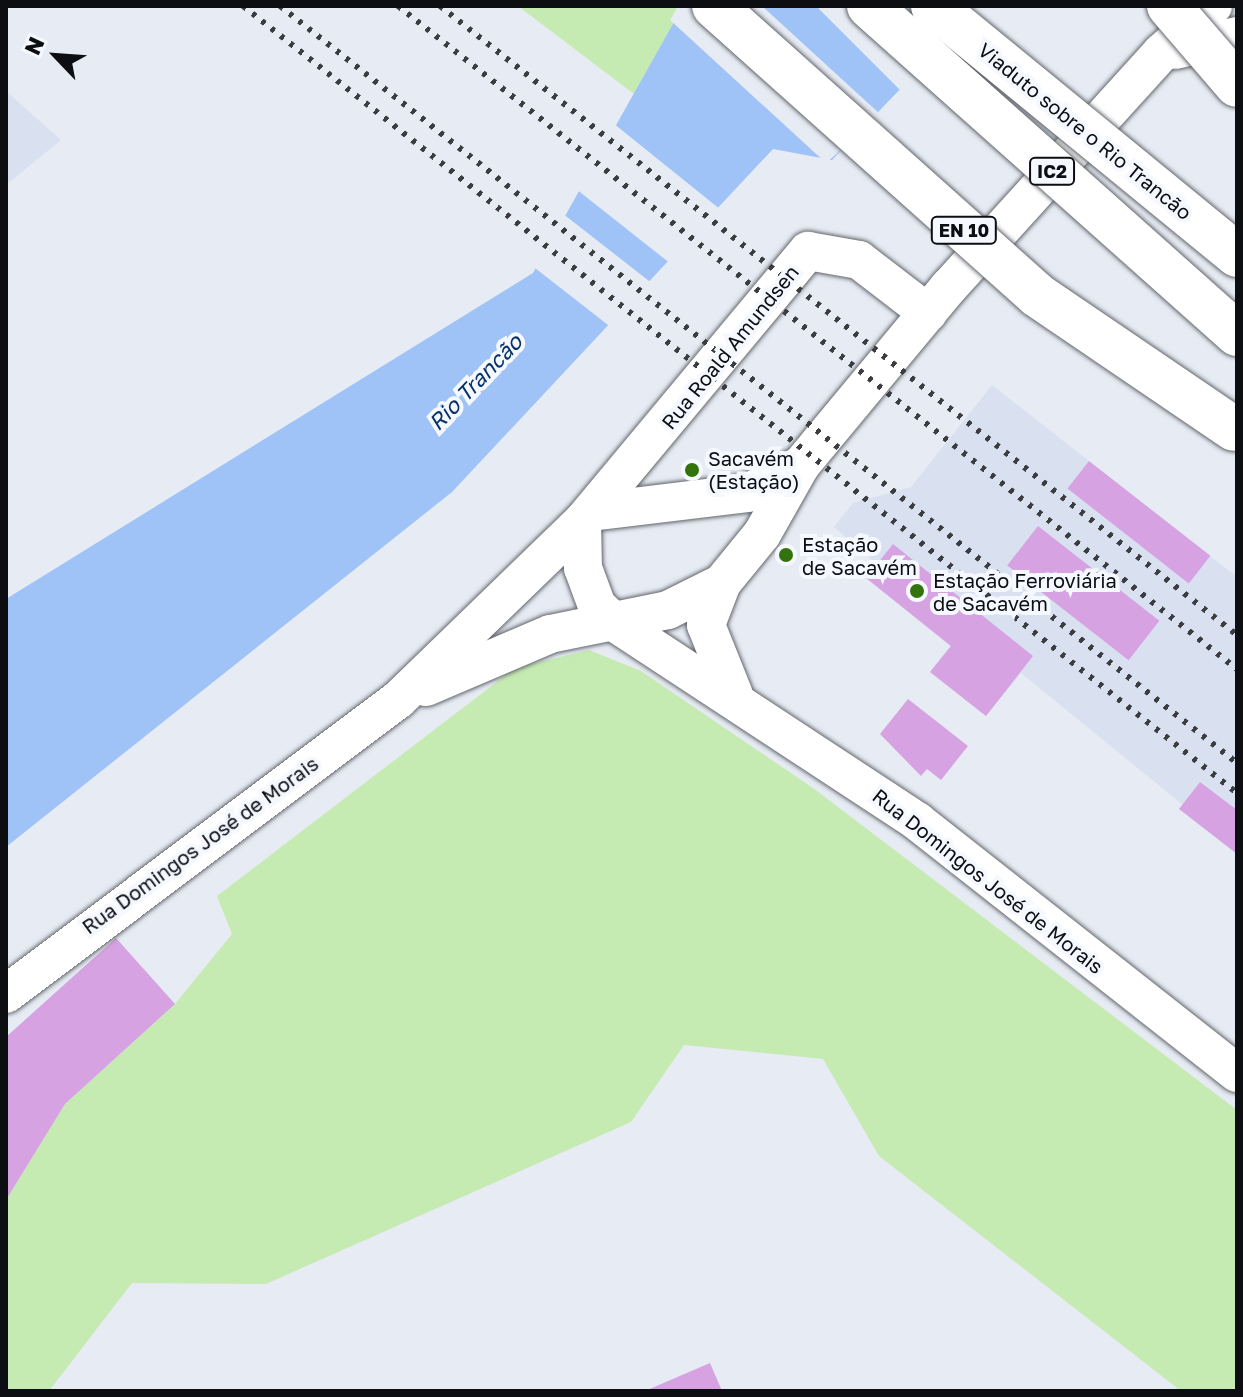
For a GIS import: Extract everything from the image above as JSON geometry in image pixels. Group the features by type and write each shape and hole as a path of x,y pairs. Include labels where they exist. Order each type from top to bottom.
{"highway":[{"name":"EN 10","path":"714,6 1037,295 1234,429"},
{"name":"IC2","path":"869,6 1237,334"},
{"name":"Viaduto sobre o Rio Trancão","path":"933,6 1237,255"},
{"path":"1169,6 1237,85"}],"street":[{"path":"734,695 706,625 722,583 762,534 801,465 928,313 1161,53 1213,6"},
{"path":"1161,53 1237,36"},
{"name":"Rua Roald Amundsen","path":"587,517 808,251 859,260 928,313"},
{"path":"587,517 747,493 801,465"},
{"name":"Rua Domingos José de Morais","path":"587,517 583,568 597,606 614,622 734,695 939,838 1237,1073"},
{"name":"Rua Domingos José de Morais","path":"6,994 398,700 587,517"},
{"path":"614,622 668,610 722,583"},
{"name":"Rua Domingos José de Morais","path":"398,700 537,638 614,622"}],"shaded area":[{"path":"6,91 61,140 6,185"},
{"path":"992,385 1237,577 1237,849 1021,673 986,716 930,672 950,646 866,578 877,564 834,527 853,503 911,487"}],"green space":[{"path":"518,6 683,6 634,94"},
{"path":"589,650 641,671 813,788 1237,1110 1237,1391 1181,1391 879,1156 823,1059 684,1045 631,1122 266,1284 132,1283 49,1391 6,1391 6,1200 65,1104 175,1004 232,934 217,896 515,668"}],"water":[{"name":"Rio Trancão","path":"683,6 980,6 832,160 773,149 452,492 6,847 6,599 533,273"}],"pier":[{"path":"678,6 762,6 881,115 826,163 670,20"},
{"path":"816,6 984,6 903,93"},
{"path":"613,123 721,210 671,264 576,189"},
{"path":"562,213 653,284 616,331 525,260"}],"building":[{"path":"1089,461 1210,556 1189,583 1067,489"},
{"path":"699,465 700,473 683,475 682,467"},
{"path":"1038,526 1159,621 1129,660 1007,565"},
{"path":"893,544 1033,656 986,716 930,672 951,646 866,578"},
{"path":"908,699 968,746 941,780 927,769 921,776 880,734"},
{"path":"1200,782 1237,810 1237,854 1179,809"},
{"path":"116,938 175,1004 65,1104 6,1200 6,1037"},
{"path":"710,1363 722,1391 645,1391"}],"railway":[{"path":"243,6 1237,793"},
{"path":"280,6 1237,763"},
{"path":"398,6 1237,669"},
{"path":"440,6 1237,635"}],"place":[{"name":"Sacavém (Estação)","path":"692,470"},
{"name":"Estação de Sacavém","path":"786,555"},
{"name":"Estação Ferroviária de Sacavém","path":"917,591"}]}
